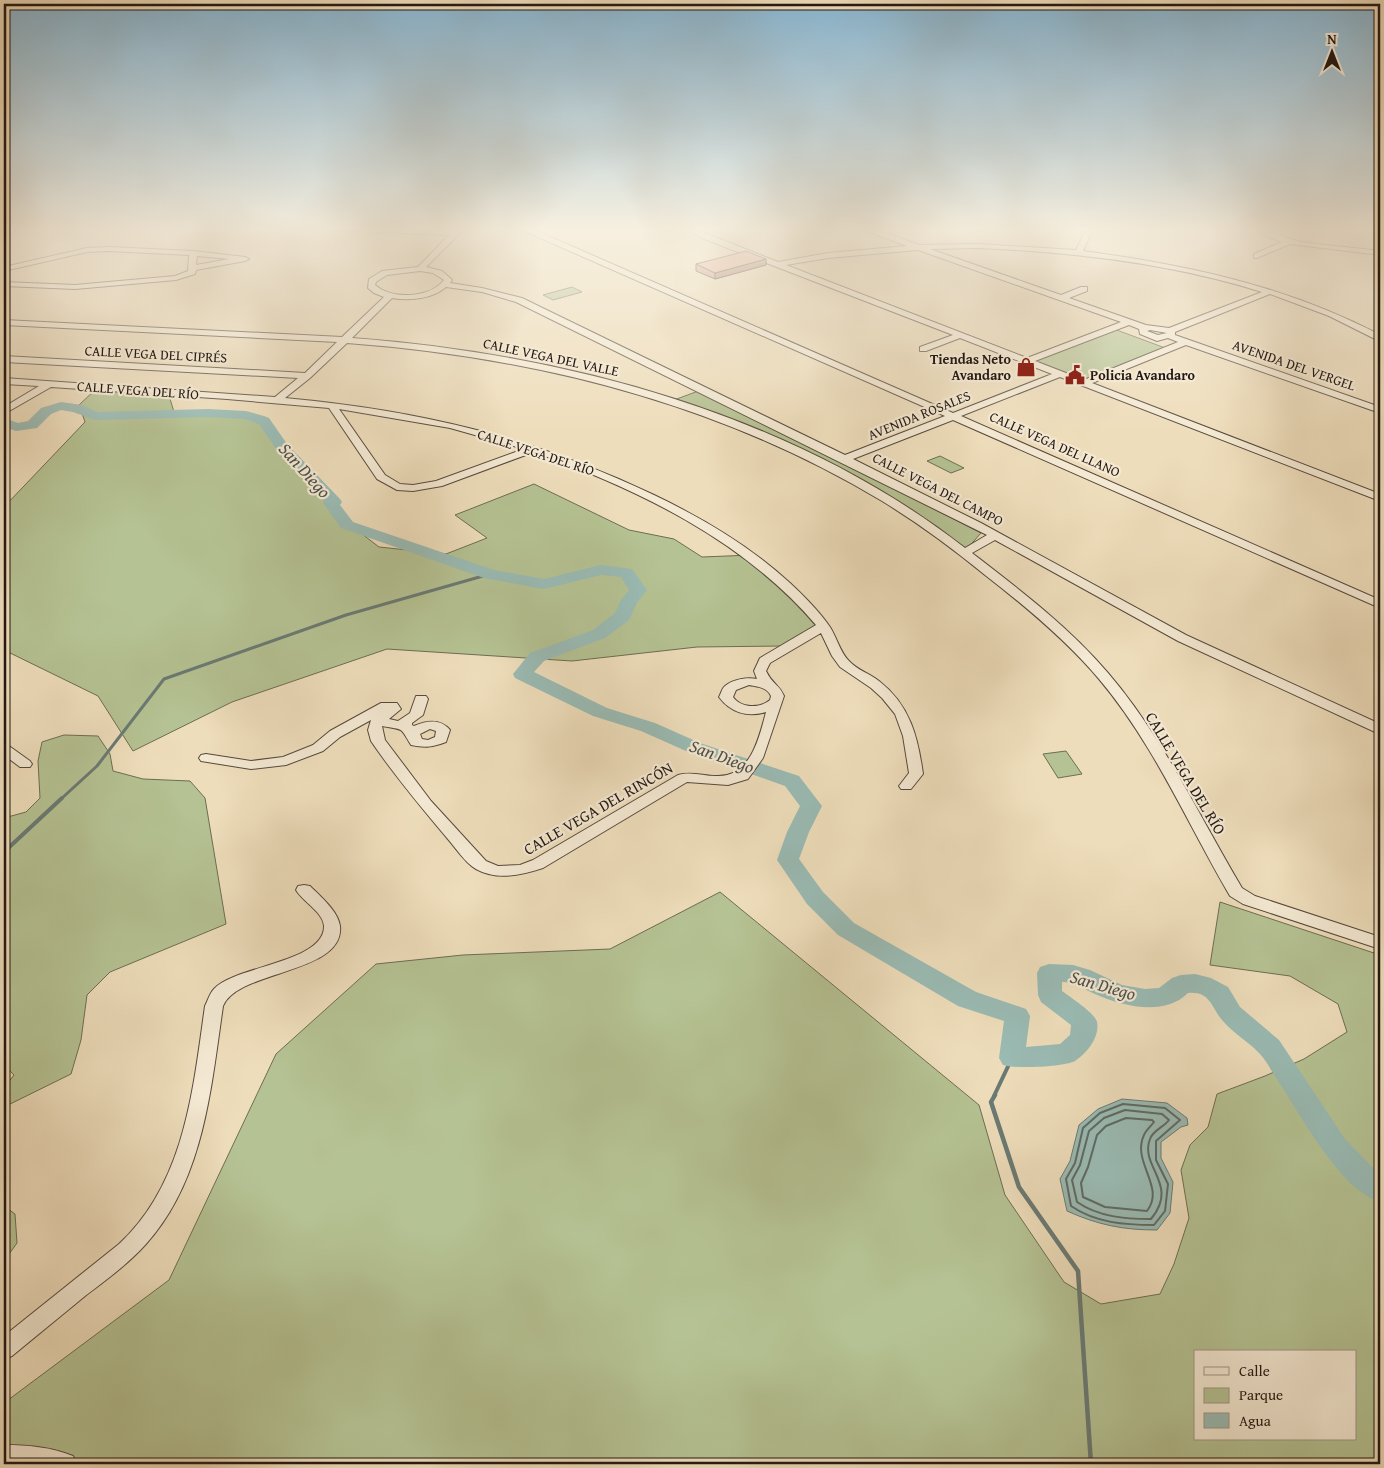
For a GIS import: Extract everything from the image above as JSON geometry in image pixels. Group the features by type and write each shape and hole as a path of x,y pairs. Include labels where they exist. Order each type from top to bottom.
{"street":[{"path":"278,399 307,376 389,297"},
{"name":"CALLE VEGA DEL CAMPO","path":"506,297 519,300 995,535 1182,638 1380,729"},
{"name":"CALLE VEGA DEL LLANO","path":"682,297 1380,604"},
{"path":"861,297 1380,498"},
{"path":"1058,297 1130,322 1145,334 1171,348"},
{"path":"1145,334 1157,338 1240,297"},
{"path":"1134,335 1145,334 1159,327 1254,297"},
{"path":"1286,297 1329,313 1380,338"},
{"name":"CALLE VEGA DEL VALLE","path":"4,322 343,340 487,356 574,374 672,400"},
{"path":"1026,361 1130,322"},
{"name":"AVENIDA DEL VERGEL","path":"1159,327 1186,342 1380,410"},
{"path":"1115,328 1125,332"},
{"path":"922,349 961,335"},
{"path":"1084,383 1186,342"},
{"name":"CALLE VEGA DEL CIPRÉS","path":"4,359 307,376"},
{"name":"AVENIDA ROSALES","path":"950,414 1047,369"},
{"name":"AVENIDA ROSALES","path":"840,457 1060,374"},
{"name":"CALLE VEGA DEL RÍO","path":"4,381 278,399 331,404 400,414 488,434 603,474 712,530 750,556 791,590 823,626 841,661 848,668 875,684 892,702 908,724 916,774 906,786"},
{"path":"6,409 49,384"},
{"path":"672,400 700,389"},
{"name":"CALLE VEGA DEL CAMPO","path":"672,400 748,429 847,475 925,523 966,552"},
{"path":"331,404 381,476 397,487 413,488 438,484 532,449"},
{"path":"966,552 995,535"},
{"name":"CALLE VEGA DEL RÍO","path":"966,552 1073,643 1105,678 1152,744 1236,892 1249,900 1380,943"},
{"path":"766,682 748,681 734,684 726,697 732,705 745,710 761,710 774,705 778,699 778,693 766,682 760,672 762,663 823,626"},
{"path":"377,721 408,729 404,721 416,715 421,699"},
{"name":"CALLE VEGA DEL RINCÓN","path":"377,721 374,731 378,741 426,804 476,861 497,871 521,870 538,864 683,778 693,777 725,781 737,779 751,768 772,717 774,705"},
{"path":"206,758 251,765 286,761 318,748 335,734 386,706 394,707 377,721"},
{"path":"4,749 26,764"},
{"path":"4,1349 120,1256 140,1236 158,1213 172,1190 186,1153 197,1114 214,1006 217,998 221,992 230,986 258,974 309,957 320,950 332,935 332,925 315,900 304,890"},
{"path":"4,1456 34,1457 65,1464"}],"green space":[{"path":"546,297 566,297 553,300"},
{"path":"1114,329 1168,349 1084,381 1031,360"},
{"path":"96,389 168,392 174,412 247,414 266,420 284,447 336,502 333,504 349,524 379,547 446,554 487,538 455,515 534,484 629,530 674,539 702,557 752,555 817,627 784,646 697,647 572,661 387,649 232,702 133,751 98,696 4,650 4,507 85,422 79,405"},
{"path":"701,390 981,533 966,550 870,488 674,400"},
{"path":"940,456 964,468 951,473 927,461"},
{"path":"64,735 98,736 110,754 113,771 143,779 190,781 205,798 226,924 110,972 87,995 81,1040 71,1074 4,1107 4,1088 14,1075 4,1065 4,818 26,812 40,798 38,761 42,742"},
{"path":"1066,751 1082,774 1058,778 1043,754"},
{"path":"720,892 979,1105 1005,1195 1064,1282 1101,1304 1160,1294 1174,1264 1189,1218 1181,1170 1190,1145 1208,1127 1217,1094 1304,1059 1347,1032 1338,1004 1290,976 1210,965 1220,902 1380,955 1380,1464 4,1464 4,1403 169,1280 276,1054 376,964 463,955 610,949"},
{"path":"4,1206 15,1214 17,1243 4,1261"}],"water":[{"path":"1122,1099 1167,1103 1187,1118 1188,1125 1181,1127 1161,1142 1161,1158 1173,1182 1170,1213 1157,1230 1111,1226 1067,1211 1060,1179 1070,1161 1079,1125 1098,1109"}],"waterway":[{"name":"San Diego","path":"4,422 16,427 32,425 46,411 61,406 77,408 95,416 208,413 246,415 264,421 282,447 334,502 331,503 347,525 490,574 544,584 601,570 626,573 638,590 630,600 623,616 599,634 537,657 522,674 600,712 648,727 693,747 792,781 811,806 798,832 788,860 815,898 846,929 967,999 1017,1016 1012,1058 1066,1054 1082,1039 1084,1022 1050,995 1049,973 1077,975 1105,988 1134,997 1156,998 1165,996 1181,984 1195,983 1202,984 1219,994 1231,1014 1270,1047 1335,1147 1368,1182 1380,1190"},
{"path":"61,799 97,766 164,679 346,615 490,574"},
{"path":"4,852 62,798"},
{"path":"994,1096 1012,1058"},
{"path":"995,1095 991,1102 1019,1187 1078,1271 1091,1464"}],"place":[{"name":"Tiendas Neto Avandaro","path":"1026,367"},
{"name":"Policia Avandaro","path":"1075,375"}]}
